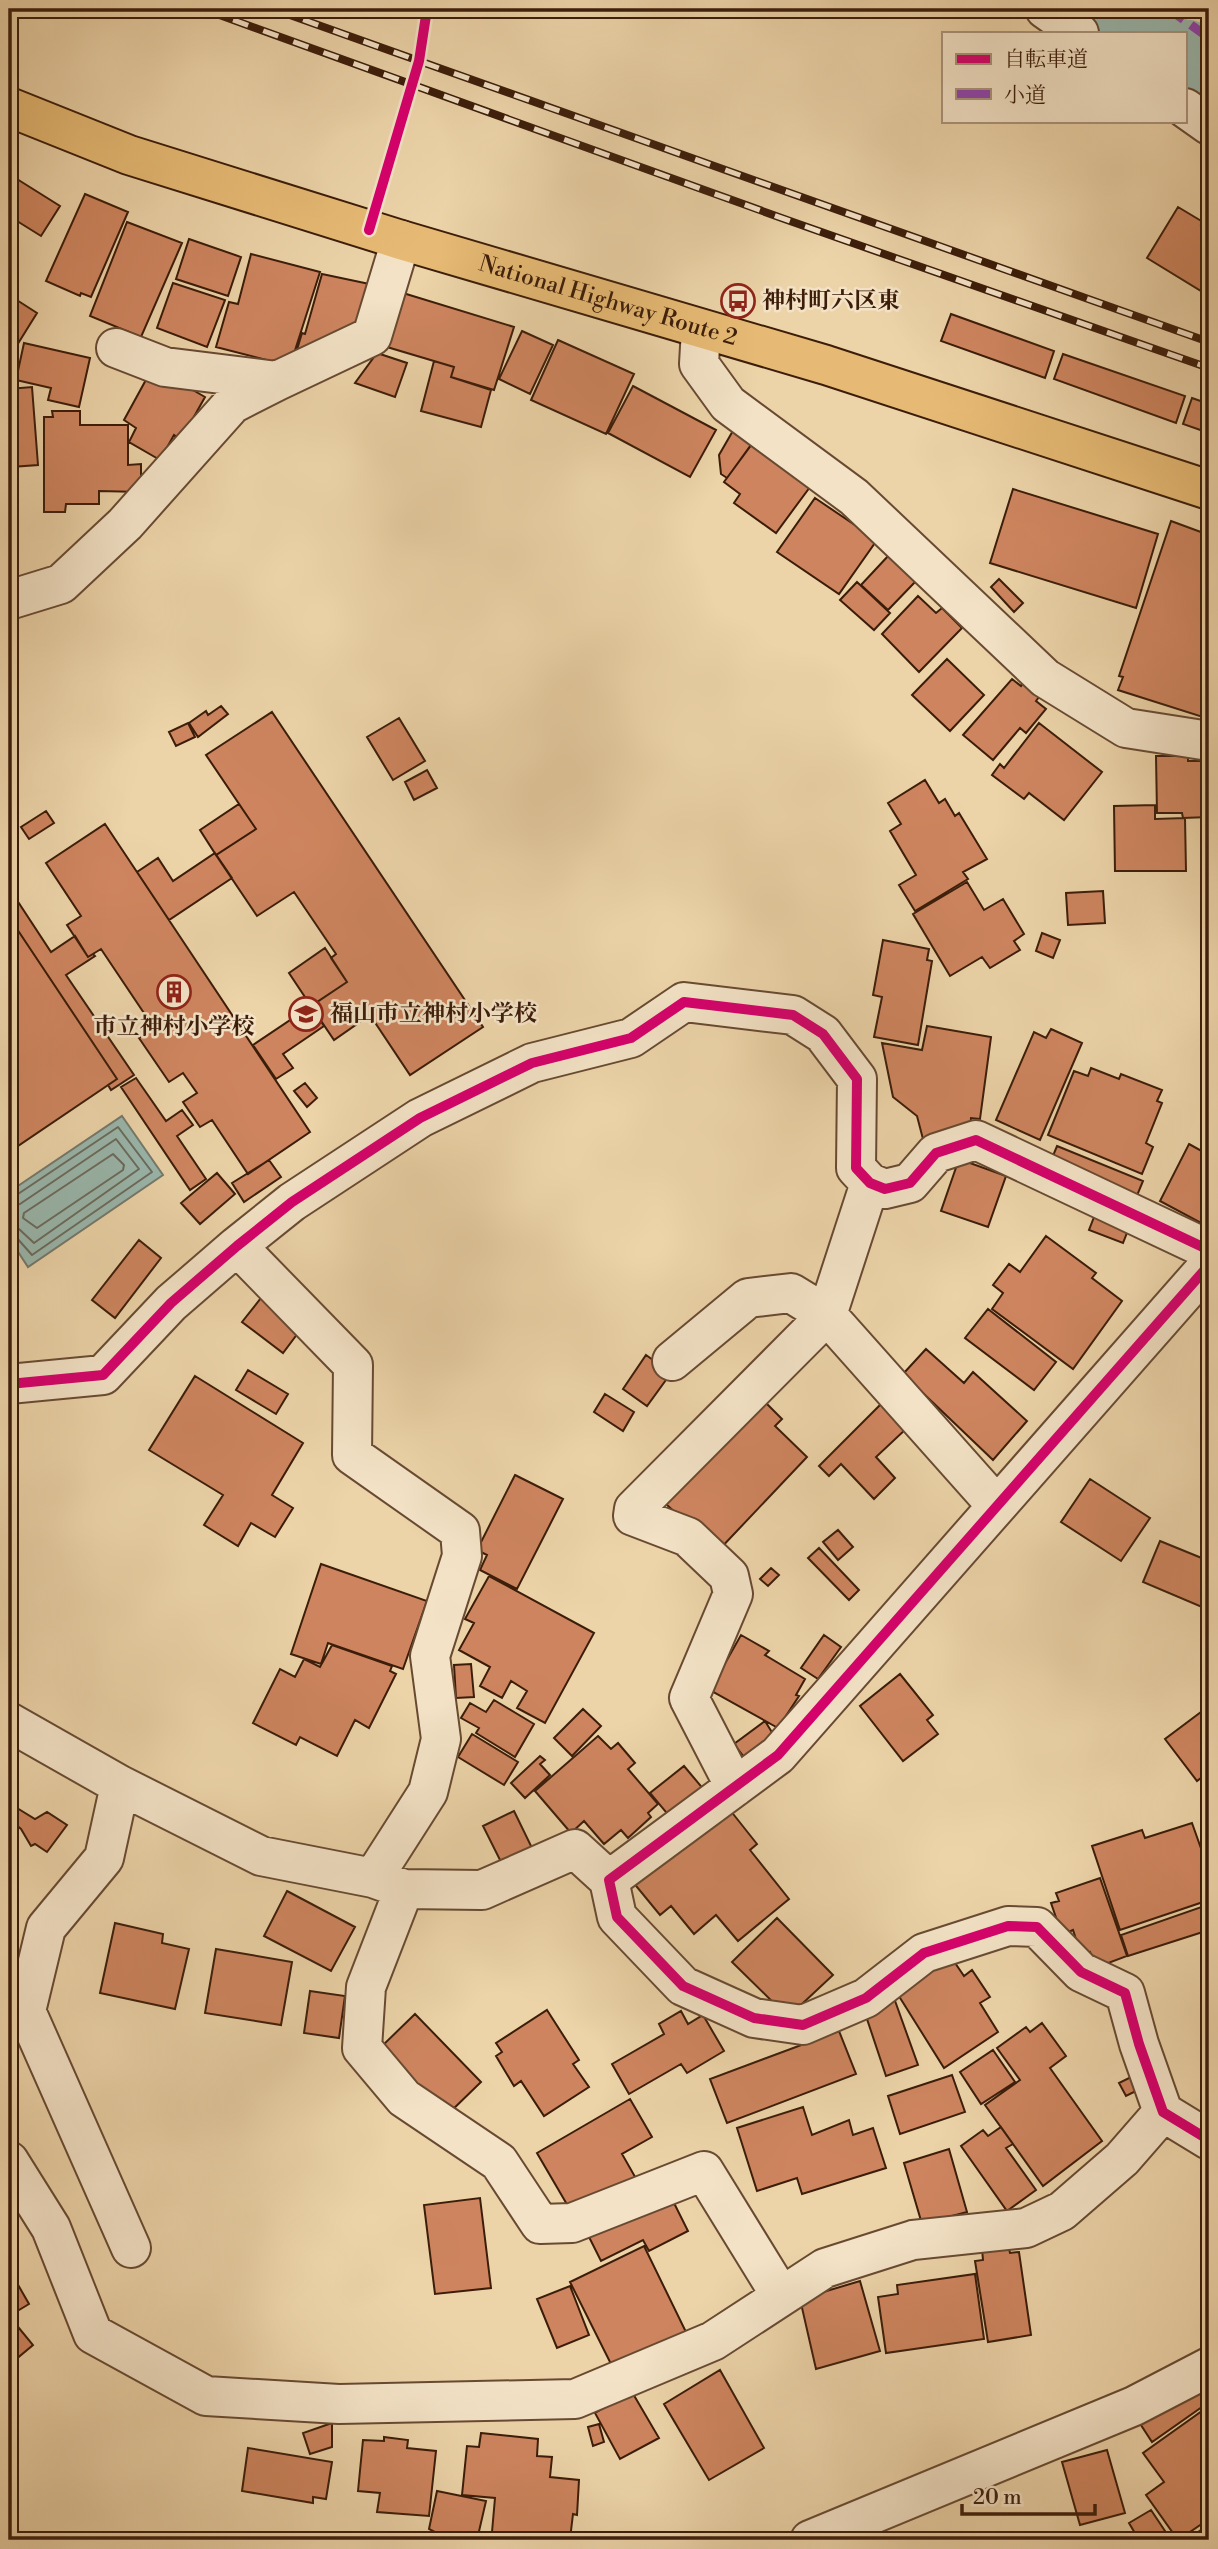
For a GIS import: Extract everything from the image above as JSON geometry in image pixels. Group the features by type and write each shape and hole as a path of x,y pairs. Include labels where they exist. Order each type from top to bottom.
{"highway":[{"name":"National Highway Route 2","path":"12,116 401,240 826,365 1209,490"}],"street":[{"path":"1045,9 1078,32"},
{"path":"1186,109 1209,125"},
{"path":"9,600 61,583 125,524 232,404 372,336 401,240"},
{"path":"701,329 699,364 728,404 855,497 1045,678 1126,728 1209,741"},
{"path":"116,348 165,367 277,381"},
{"path":"9,1384 103,1375 171,1303 237,1246 292,1202 420,1118 532,1063 631,1038 684,1002 793,1015 823,1034 857,1079 856,1168 870,1183 885,1189 910,1183 936,1153 976,1140 1209,1250"},
{"path":"735,1787 689,1698 733,1594 729,1576 688,1537 633,1516 634,1509 827,1315 870,1183"},
{"path":"237,1246 354,1365 352,1455 460,1531 462,1556 430,1656 441,1739 428,1792 389,1884 366,1987 362,2048 404,2098 499,2162 540,2224 572,2223 704,2172 781,2296"},
{"path":"610,1880 778,1755 1209,1265"},
{"path":"672,1361 748,1298 791,1293 827,1315 997,1506"},
{"path":"9,1722 120,1785 261,1856 389,1884 482,1890 575,1849 610,1880 617,1917 683,1986 754,2018 803,2025 866,1998 924,1952 1008,1926 1037,1927 1081,1972 1125,1993 1139,2044 1163,2112 1209,2140"},
{"path":"120,1785 104,1858 46,1928 17,2017 131,2248"},
{"path":"9,2161 51,2228 93,2334 206,2396 339,2404 575,2399 713,2341 825,2268 913,2240 1026,2228 1062,2211 1122,2159 1163,2112"},
{"path":"822,2538 1134,2406 1209,2367"}],"water":[{"path":"122,1116 163,1175 28,1267 9,1238 9,1192"}],"building":[{"path":"9,174 60,206 41,236 9,216"},
{"path":"85,194 128,212 91,297 81,293 80,296 46,281"},
{"path":"1178,207 1203,222 1201,225 1209,230 1209,289 1206,294 1147,258"},
{"path":"127,222 182,243 141,337 90,316"},
{"path":"189,239 241,257 228,296 176,279"},
{"path":"251,254 320,272 290,366 216,347 229,302 238,304"},
{"path":"322,274 379,286 370,325 293,363 302,333 305,334"},
{"path":"173,283 225,300 207,347 157,328"},
{"path":"403,293 514,327 494,390 451,377 454,367 387,347"},
{"path":"9,295 37,313 9,358"},
{"path":"951,314 1054,351 1045,378 941,341"},
{"path":"522,331 553,345 530,394 499,379"},
{"path":"558,340 634,374 606,434 531,400"},
{"path":"24,343 90,358 79,407 48,400 51,388 16,380"},
{"path":"377,353 407,363 395,397 355,383"},
{"path":"1063,354 1185,396 1176,423 1054,379"},
{"path":"434,361 454,367 451,377 491,390 481,427 421,411"},
{"path":"153,367 205,397 181,440 174,435 160,460 129,442 136,428 124,420"},
{"path":"633,386 716,430 690,477 608,433"},
{"path":"32,387 38,465 11,467 9,471 9,389"},
{"path":"1192,398 1209,404 1209,433 1183,424"},
{"path":"52,411 80,411 80,425 128,425 128,465 141,464 141,492 99,491 99,504 66,504 65,512 44,512 44,417 53,417"},
{"path":"734,429 753,442 727,478 721,474 719,455"},
{"path":"752,444 810,487 776,533 734,503 740,494 724,482"},
{"path":"1013,489 1158,534 1136,608 990,563"},
{"path":"815,498 877,540 839,594 777,552"},
{"path":"1171,521 1209,535 1209,719 1118,690 1123,677 1119,676"},
{"path":"889,555 916,581 888,610 861,585"},
{"path":"999,579 1023,603 1014,612 991,587"},
{"path":"857,582 890,613 874,630 840,600"},
{"path":"918,596 936,613 942,608 962,628 919,672 882,634"},
{"path":"947,659 984,695 950,731 912,695"},
{"path":"1012,679 1021,686 1024,682 1039,697 1036,701 1046,709 1026,733 1020,728 993,760 963,735"},
{"path":"221,706 228,714 198,737 189,723 206,711 208,715"},
{"path":"272,712 483,1027 410,1075 370,1015 334,1040 311,1006 347,982 331,958 336,954 294,892 257,916 216,855 256,829 206,755"},
{"path":"399,718 425,761 393,780 367,737"},
{"path":"188,723 195,737 176,746 169,732"},
{"path":"1039,723 1102,772 1064,820 1029,793 1024,799 992,775 1000,764 1004,768"},
{"path":"1156,756 1188,756 1188,761 1209,761 1209,817 1183,818 1182,813 1157,813"},
{"path":"427,770 437,788 414,800 405,782"},
{"path":"925,780 939,803 945,799 955,816 959,813 987,859 963,872 968,879 915,911 899,885 916,875 890,831 901,824 888,803"},
{"path":"239,804 256,829 216,855 200,830"},
{"path":"1155,805 1155,819 1185,818 1186,871 1115,871 1114,806"},
{"path":"46,811 54,823 29,839 21,827"},
{"name":"市立神村小学校","path":"105,824 310,1132 248,1174 212,1120 200,1127 183,1102 197,1093 183,1073 169,1082 139,1038 154,1028 101,949 88,957 67,925 81,916 46,863"},
{"path":"215,853 232,878 169,920 137,872 158,858 173,881"},
{"path":"967,882 984,910 1003,899 1024,934 1014,941 1020,950 990,968 982,957 950,976 913,914"},
{"path":"9,888 51,952 75,936 88,957 93,954 95,956 66,975 134,1075 111,1090 108,1085 117,1079 9,917"},
{"path":"1103,891 1105,923 1068,925 1066,893"},
{"path":"9,917 117,1079 9,1152"},
{"path":"1042,933 1060,940 1053,958 1036,951"},
{"path":"883,940 929,949 927,960 932,961 918,1045 874,1037 882,997 873,995"},
{"path":"325,948 347,982 311,1006 289,973"},
{"path":"311,1006 324,1026 283,1054 293,1068 276,1079 253,1045"},
{"path":"927,1026 991,1037 980,1119 971,1118 970,1129 923,1139 917,1116 893,1097 882,1043 922,1050"},
{"path":"1051,1029 1082,1043 1040,1140 996,1120 1034,1032 1046,1038"},
{"path":"1091,1068 1119,1079 1121,1074 1162,1090 1157,1101 1162,1103 1146,1143 1153,1147 1142,1174 1048,1135 1074,1071 1088,1076"},
{"path":"136,1078 166,1121 182,1110 193,1125 177,1136 206,1179 190,1190 121,1087"},
{"path":"305,1083 317,1098 307,1107 294,1091"},
{"path":"1189,1144 1209,1155 1209,1208 1201,1223 1160,1201"},
{"path":"1057,1146 1143,1181 1136,1198 1050,1163"},
{"path":"959,1159 1006,1176 988,1227 941,1211"},
{"path":"269,1160 281,1177 244,1202 232,1183"},
{"path":"217,1173 235,1194 200,1224 181,1203"},
{"path":"1096,1212 1130,1225 1123,1243 1089,1230"},
{"path":"1046,1236 1096,1273 1092,1278 1122,1301 1073,1369 992,1309 1003,1293 993,1285 1009,1264 1020,1272"},
{"path":"139,1240 161,1258 115,1318 92,1300"},
{"path":"261,1298 301,1329 283,1353 242,1322"},
{"path":"988,1309 1056,1362 1034,1390 965,1338"},
{"path":"926,1349 964,1383 973,1372 1027,1421 993,1460 903,1374"},
{"path":"646,1355 671,1373 647,1406 623,1389"},
{"path":"248,1370 288,1394 276,1414 236,1390"},
{"path":"195,1376 303,1443 272,1495 293,1508 275,1537 251,1523 238,1546 204,1525 223,1495 149,1450"},
{"path":"605,1394 634,1412 623,1431 594,1412"},
{"path":"765,1402 782,1419 775,1426 807,1457 717,1552 666,1504"},
{"path":"883,1402 907,1428 876,1457 895,1478 874,1499 841,1464 829,1476 819,1466"},
{"path":"515,1475 563,1499 517,1589 480,1570 487,1555 477,1550"},
{"path":"1090,1479 1150,1518 1121,1561 1061,1522"},
{"path":"838,1530 853,1547 838,1560 823,1542"},
{"path":"1160,1541 1209,1561 1209,1610 1143,1582"},
{"path":"819,1548 859,1590 849,1600 808,1558"},
{"path":"321,1564 427,1601 403,1669 328,1643 321,1664 291,1654"},
{"path":"771,1568 779,1575 768,1586 760,1579"},
{"path":"489,1576 594,1633 545,1723 517,1708 527,1691 511,1681 502,1698 480,1686 490,1667 459,1650 474,1623 465,1619"},
{"path":"741,1635 769,1651 765,1655 805,1679 796,1695 799,1696 778,1728 710,1690"},
{"path":"824,1635 841,1647 818,1679 801,1668"},
{"path":"332,1645 392,1666 390,1671 396,1674 369,1728 355,1720 337,1756 300,1737 296,1745 253,1723 280,1669 295,1677 304,1659 320,1667"},
{"path":"471,1664 474,1697 456,1698 454,1665"},
{"path":"900,1674 933,1715 927,1720 938,1734 903,1761 860,1706"},
{"path":"494,1700 534,1724 515,1757 476,1733 479,1728 461,1718 470,1703 486,1712"},
{"path":"1209,1706 1209,1789 1201,1778 1197,1781 1165,1739"},
{"path":"583,1709 601,1726 572,1756 554,1738"},
{"path":"765,1721 773,1734 744,1757 734,1744"},
{"path":"472,1734 518,1762 504,1785 458,1757"},
{"path":"598,1736 611,1749 618,1743 635,1763 628,1769 658,1804 648,1813 651,1817 628,1838 621,1830 604,1844 584,1821 571,1833 535,1791"},
{"path":"540,1756 545,1760 540,1764 550,1775 525,1798 511,1783"},
{"path":"684,1766 705,1791 670,1817 650,1793"},
{"path":"17,1808 35,1819 47,1812 67,1825 47,1852 35,1844 31,1846 21,1829 9,1819"},
{"path":"730,1810 757,1844 750,1850 789,1899 738,1941 716,1915 694,1934 671,1906 660,1915 632,1881"},
{"path":"514,1811 533,1850 503,1866 483,1826"},
{"path":"1192,1823 1209,1871 1204,1873 1209,1900 1120,1930 1092,1846 1142,1830 1145,1838"},
{"path":"1100,1878 1127,1956 1095,1968 1090,1952 1081,1955 1073,1930 1062,1935 1051,1903 1059,1901 1056,1893"},
{"path":"287,1891 355,1927 331,1971 264,1936"},
{"path":"1207,1905 1209,1930 1128,1956 1121,1935"},
{"path":"777,1918 833,1975 788,2017 732,1962"},
{"path":"115,1923 163,1934 162,1943 189,1949 175,2009 100,1993"},
{"path":"216,1949 292,1962 281,2025 205,2013"},
{"path":"951,1957 964,1976 972,1970 990,1997 980,2003 998,2032 944,2068 897,1993"},
{"path":"310,1991 345,1996 339,2038 304,2033"},
{"path":"894,1998 918,2065 886,2076 864,2010"},
{"path":"547,2010 579,2060 573,2064 589,2087 544,2116 521,2081 514,2086 496,2056 502,2052 496,2043"},
{"path":"681,2011 688,2024 703,2015 724,2051 687,2073 681,2064 629,2094 612,2064 664,2034 659,2024"},
{"path":"415,2014 481,2082 446,2116 380,2048"},
{"path":"1042,2023 1066,2056 1050,2068 1102,2141 1043,2186 985,2105 1020,2080 997,2048 1026,2027 1030,2032"},
{"path":"839,2031 856,2074 727,2123 710,2079"},
{"path":"993,2050 1015,2082 981,2104 960,2072"},
{"path":"952,2075 965,2112 900,2134 888,2096"},
{"path":"1131,2077 1138,2090 1126,2096 1119,2083"},
{"path":"630,2099 652,2137 622,2154 638,2182 572,2213 537,2153"},
{"path":"803,2107 812,2135 849,2120 853,2135 873,2128 886,2168 802,2194 797,2178 757,2191 737,2128"},
{"path":"1001,2127 1013,2144 1006,2148 1036,2190 1007,2211 961,2146 983,2130 988,2136"},
{"path":"949,2149 967,2212 922,2224 904,2163"},
{"path":"670,2195 688,2231 649,2251 643,2240 601,2261 587,2233"},
{"path":"480,2198 491,2288 435,2294 424,2205"},
{"path":"1008,2245 1010,2253 1019,2252 1031,2335 988,2342 975,2261 983,2260 982,2249"},
{"path":"644,2246 686,2332 613,2368 570,2282"},
{"path":"9,2269 29,2304 9,2316"},
{"path":"975,2274 984,2339 886,2353 878,2297 898,2294 897,2285"},
{"path":"860,2281 880,2351 816,2369 800,2299"},
{"path":"570,2286 589,2335 557,2348 537,2299"},
{"path":"14,2322 33,2345 9,2365 9,2326"},
{"path":"720,2370 764,2448 709,2480 664,2404"},
{"path":"1197,2382 1209,2402 1152,2442 1139,2422"},
{"path":"632,2392 659,2438 620,2459 595,2413"},
{"path":"1209,2406 1209,2519 1178,2540 1146,2495 1164,2482 1143,2453"},
{"path":"332,2423 332,2447 310,2454 303,2433"},
{"path":"599,2424 604,2442 593,2446 588,2427"},
{"path":"481,2433 538,2439 537,2456 552,2457 550,2477 579,2480 577,2515 573,2514 570,2539 546,2536 546,2540 507,2539 508,2533 492,2532 495,2498 462,2495 467,2446 479,2447"},
{"path":"384,2437 408,2440 407,2448 436,2451 429,2516 377,2512 380,2493 358,2491 363,2440 384,2441"},
{"path":"248,2448 332,2462 326,2499 313,2497 313,2503 242,2491"},
{"path":"1107,2450 1125,2513 1080,2525 1062,2462"},
{"path":"437,2491 486,2501 477,2540 450,2540 429,2529"},
{"path":"1151,2510 1171,2540 1139,2540 1129,2523"},
{"path":"1209,2524 1209,2540 1190,2538"}],"waterway":[{"path":"1117,9 1149,32"},
{"path":"1186,60 1209,77"}],"railway":[{"path":"203,9 790,221 1209,368"},
{"path":"273,9 1209,342"}],"marked path":[{"path":"1169,9 1209,38"}],"cycle path":[{"path":"369,230 419,61 427,9"},
{"path":"9,1384 103,1375 171,1303 237,1246 292,1202 420,1118 532,1063 631,1038 684,1002 793,1015 823,1034 857,1079 856,1168 870,1183 885,1189 910,1183 936,1153 976,1140 1209,1250"},
{"path":"1209,1265 778,1755 609,1880 617,1917 683,1986 754,2018 803,2025 866,1998 924,1953 1008,1926 1037,1927 1081,1972 1125,1993 1139,2044 1163,2112 1209,2140"}],"place":[{"name":"神村町六区東","path":"738,301"},
{"name":"市立神村小学校","path":"174,992"},
{"name":"福山市立神村小学校","path":"306,1014"}]}
